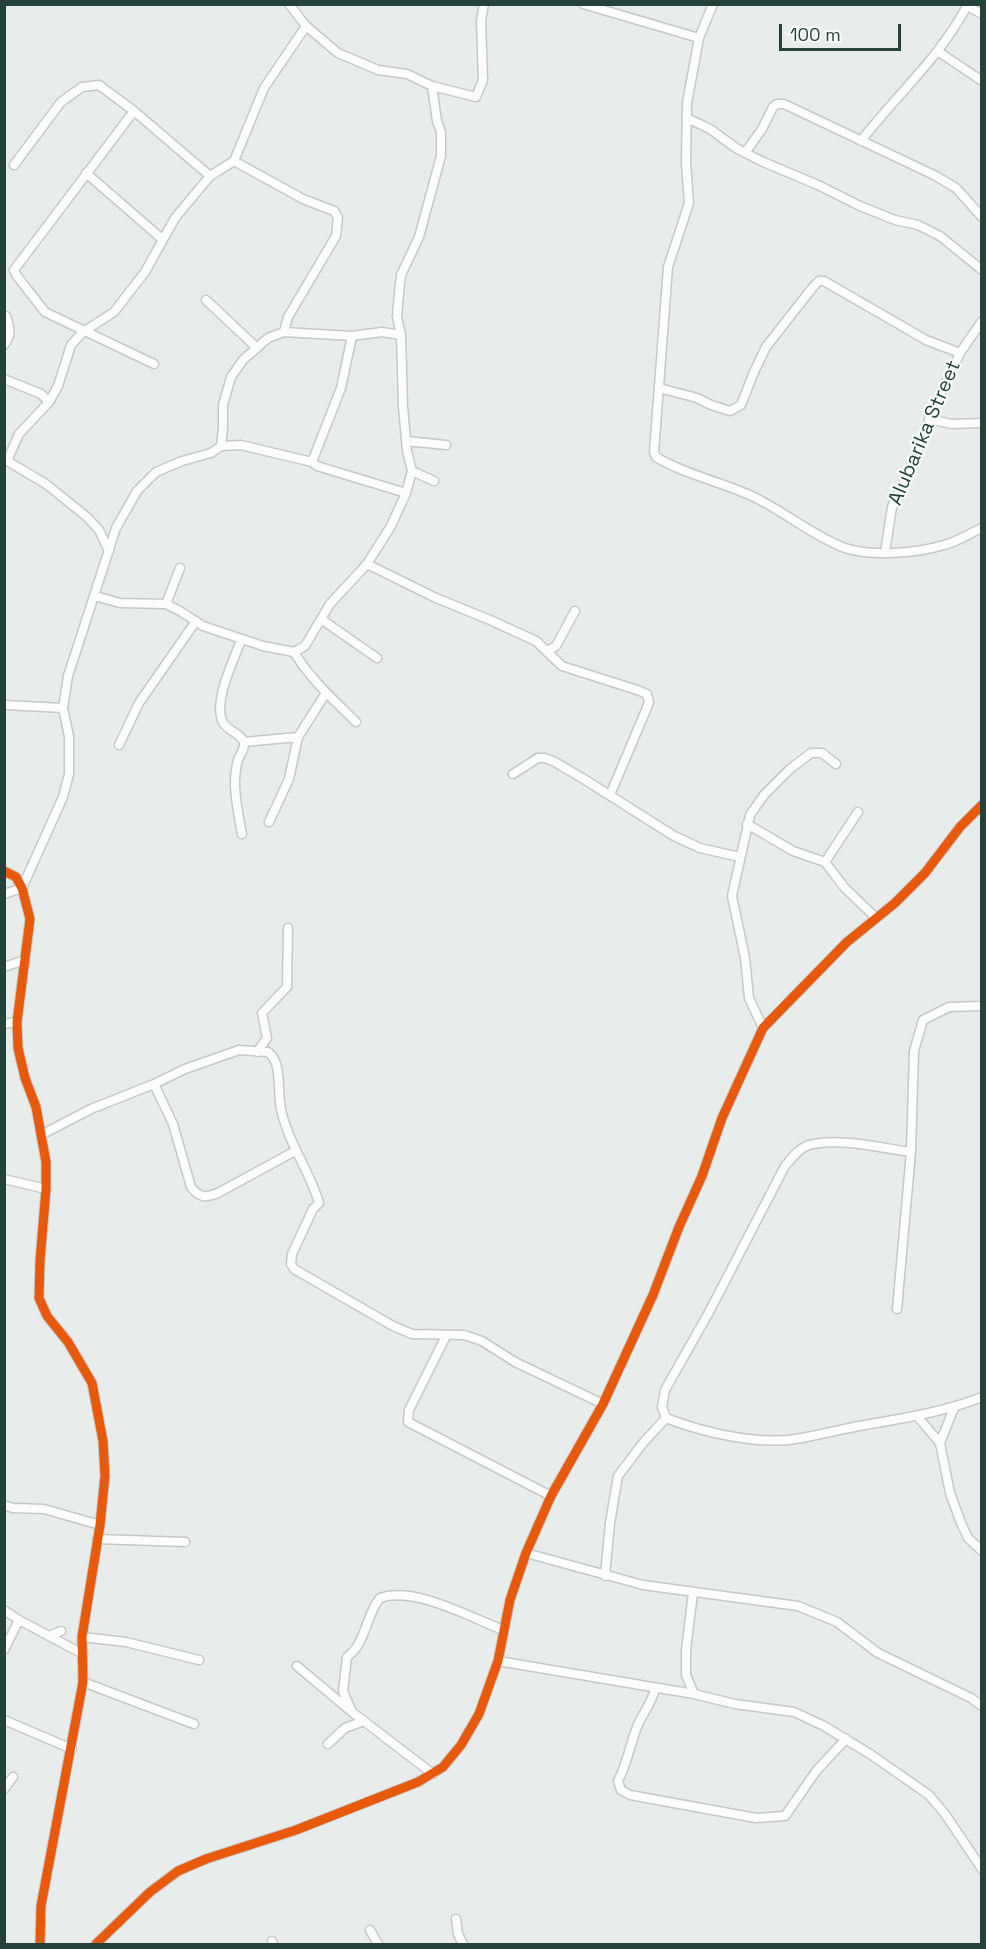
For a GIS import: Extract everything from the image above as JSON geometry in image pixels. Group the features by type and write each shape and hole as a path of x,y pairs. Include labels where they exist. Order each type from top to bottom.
{"street":[{"path":"289,4 306,26 338,53 378,70 407,74 432,86 476,97 483,81 481,21 484,4"},
{"path":"583,4 699,38"},
{"path":"713,4 699,38 687,103 686,163 689,202 668,267 654,452 656,457 760,500 824,538 844,548 866,554 900,553 946,545 981,528"},
{"path":"861,141 881,115 939,52 967,5 981,14"},
{"path":"109,551 99,530 87,517 46,484 6,460 19,434 49,402 58,386 71,345 83,332 114,312 145,272 175,218 210,176 234,161 264,88 306,26"},
{"path":"939,52 981,81"},
{"path":"14,165 61,102 82,87 99,85 134,111 210,176"},
{"path":"95,596 120,603 166,604 203,626 241,640 294,652 305,646 330,604 367,564 391,526 406,493 412,471 406,441 401,335 398,317 402,274 419,237 441,156 441,132 437,121 432,86"},
{"path":"746,153 773,107 777,104 784,104 936,176 956,189 981,217"},
{"path":"134,111 14,270 45,312 154,364"},
{"path":"687,118 711,129 746,153 860,206 895,220 918,225 940,236 981,270"},
{"path":"234,161 303,199 334,211 338,217 336,236 288,317 284,332"},
{"path":"86,173 162,239"},
{"path":"659,388 697,398 730,411 741,405 766,347 813,287 819,281 824,280 926,340 960,353"},
{"path":"206,300 256,347"},
{"path":"4,345 10,334 6,316"},
{"name":"Alubarika Street","path":"885,552 892,507 960,353 981,321"},
{"path":"221,446 223,405 231,377 256,347 268,338 284,332 352,336 382,332 401,335"},
{"path":"312,462 341,388 352,336"},
{"path":"4,379 41,394 49,402"},
{"path":"929,419 952,424 981,423"},
{"path":"406,441 446,445"},
{"path":"4,894 22,888 63,797 69,774 69,736 63,708 68,676 116,528 137,491 156,472 182,461 211,453 221,446 242,444 312,462 317,466 406,493"},
{"path":"412,471 434,481"},
{"path":"367,564 444,602 536,641 562,666 647,694 649,702 610,795"},
{"path":"166,604 180,568"},
{"path":"547,651 556,646 575,611"},
{"path":"321,619 377,658"},
{"path":"118,745 139,703 196,621"},
{"path":"241,640 223,691 220,717 225,726 244,742 238,759 235,783 242,834"},
{"path":"294,652 326,693 356,722"},
{"path":"269,822 289,779 298,737 326,693"},
{"path":"4,705 63,708"},
{"path":"244,742 298,737"},
{"path":"763,1028 749,999 745,958 732,896 747,824 750,815 764,795 790,769 811,753 822,753 836,764"},
{"path":"513,774 538,758 555,762 674,836 700,848 740,857"},
{"path":"96,1944 150,1892 178,1871 206,1859 297,1830 433,1774 443,1767 461,1745 478,1714 498,1661 510,1600 526,1553 551,1496 603,1404 653,1296 679,1227 702,1176 722,1118 763,1028 847,942 925,873 960,827 981,805"},
{"path":"825,862 858,812"},
{"path":"747,824 793,851 825,862 844,887 876,918"},
{"path":"4,871 16,877 22,888 30,919 17,1022 18,1048 25,1078 36,1107 46,1162 39,1298 47,1316 68,1341 92,1383 103,1441 105,1476 100,1526 82,1637 83,1682 41,1906 40,1944"},
{"path":"257,1052 267,1038 262,1013 287,987 288,928"},
{"path":"4,967 25,960"},
{"path":"897,1308 911,1152 914,1051 922,1020 949,1006 981,1006"},
{"path":"4,1024 17,1022"},
{"path":"41,1135 91,1109 185,1069 239,1050 268,1052 276,1060 284,1125 319,1203 313,1209 292,1254 291,1264 294,1269 393,1326 412,1334 464,1335 482,1341 515,1362 603,1404"},
{"path":"154,1084 174,1124 191,1187 197,1195 206,1198 218,1194 295,1151"},
{"path":"911,1152 849,1143 809,1145 796,1152 785,1166 708,1314 665,1390 662,1407 666,1418 692,1428 737,1437 787,1440 954,1408 981,1397"},
{"path":"4,1179 46,1188"},
{"path":"446,1336 410,1410 408,1422 551,1496"},
{"path":"940,1443 954,1408"},
{"path":"917,1416 940,1443 950,1493 961,1523 968,1538 981,1551"},
{"path":"605,1576 610,1523 618,1476 666,1418"},
{"path":"4,1505 13,1508 44,1509 100,1526"},
{"path":"97,1539 185,1542"},
{"path":"526,1553 643,1585 798,1606 837,1622 878,1653 971,1698 981,1706"},
{"path":"693,1593 686,1650 686,1675 694,1694"},
{"path":"352,1712 344,1691 347,1657 357,1650 363,1640 367,1625 380,1598 399,1595 428,1599 503,1630"},
{"path":"4,1610 83,1654"},
{"path":"4,1650 19,1620"},
{"path":"49,1636 61,1630"},
{"path":"82,1637 126,1642 199,1660"},
{"path":"498,1661 694,1694 735,1704 794,1712 846,1739 929,1795 945,1814 981,1869"},
{"path":"297,1666 352,1712 433,1774"},
{"path":"675,1692 686,1675"},
{"path":"83,1682 194,1724"},
{"path":"655,1689 654,1696 637,1725 624,1771 618,1781 621,1791 630,1796 756,1818 785,1816 817,1770 846,1739"},
{"path":"4,1720 72,1749"},
{"path":"328,1744 345,1728 364,1721"},
{"path":"4,1789 13,1778"},
{"path":"456,1919 463,1944"},
{"path":"370,1930 378,1944"}],"cycle path":[{"path":"96,1944 150,1892 178,1871 206,1859 296,1830 418,1782 443,1767 461,1745 479,1714 498,1661 510,1600 526,1553 551,1496 603,1404 653,1295 679,1227 702,1176 722,1118 763,1028 847,942 895,903 925,873 960,827 982,805"},
{"path":"4,871 16,877 22,888 30,919 17,1022 18,1048 25,1078 36,1107 46,1162 39,1298 47,1316 68,1342 92,1383 103,1441 105,1476 100,1525 82,1637 83,1682 41,1906 40,1944"}]}
